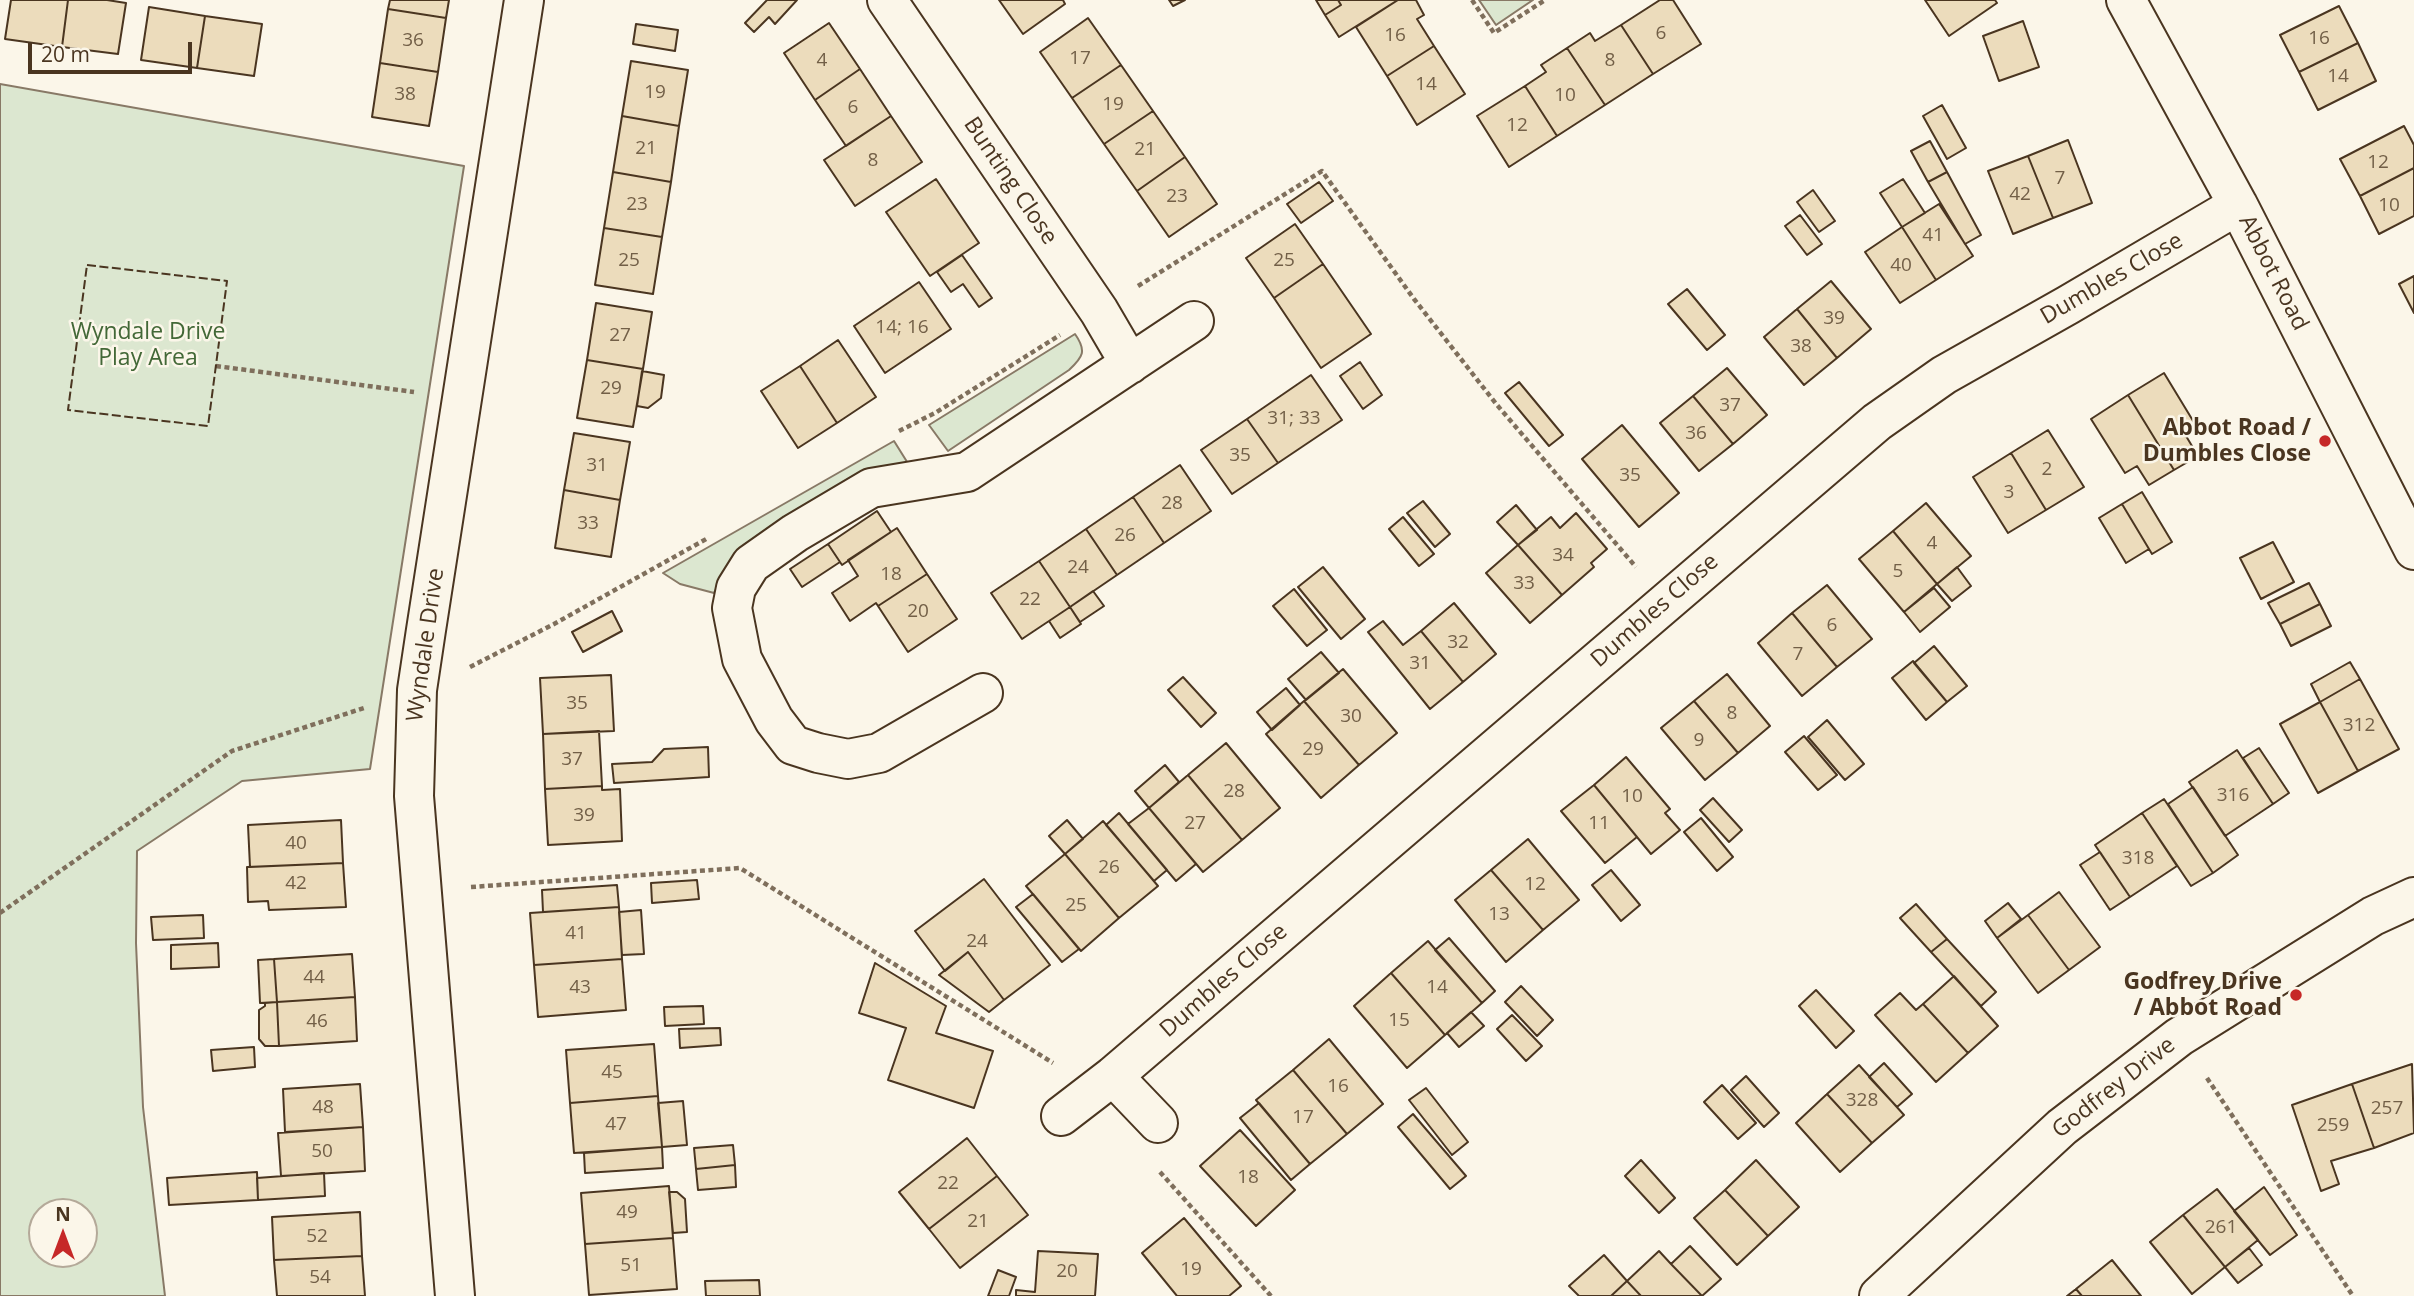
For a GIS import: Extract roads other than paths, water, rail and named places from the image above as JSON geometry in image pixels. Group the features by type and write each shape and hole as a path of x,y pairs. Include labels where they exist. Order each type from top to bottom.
{"street":[{"name":"Wyndale Drive","path":"455,1296 414,796 417,690 524,0"},
{"name":"Bunting Close","path":"887,0 1099,311 1130,364"},
{"name":"Abbot Road","path":"2126,0 2238,205 2414,550"},
{"name":"Dumbles Close","path":"1061,1116 1105,1083 1877,422 1944,375 2238,205"},
{"path":"983,693 879,752 848,759 818,754 793,745 774,720 742,659 732,608 736,589 751,564 872,488 967,472 1194,321"},
{"name":"Godfrey Drive","path":"1879,1296 2062,1128 2179,1037 2373,916 2414,897"},
{"path":"1105,1083 1158,1123"}],"place":[{"name":"Abbot Road / Dumbles Close","path":"2325,441"},
{"name":"Godfrey Drive / Abbot Road","path":"2296,995"}],"park label":[{"name":"Wyndale Drive Play Area","path":"148,345"}]}
